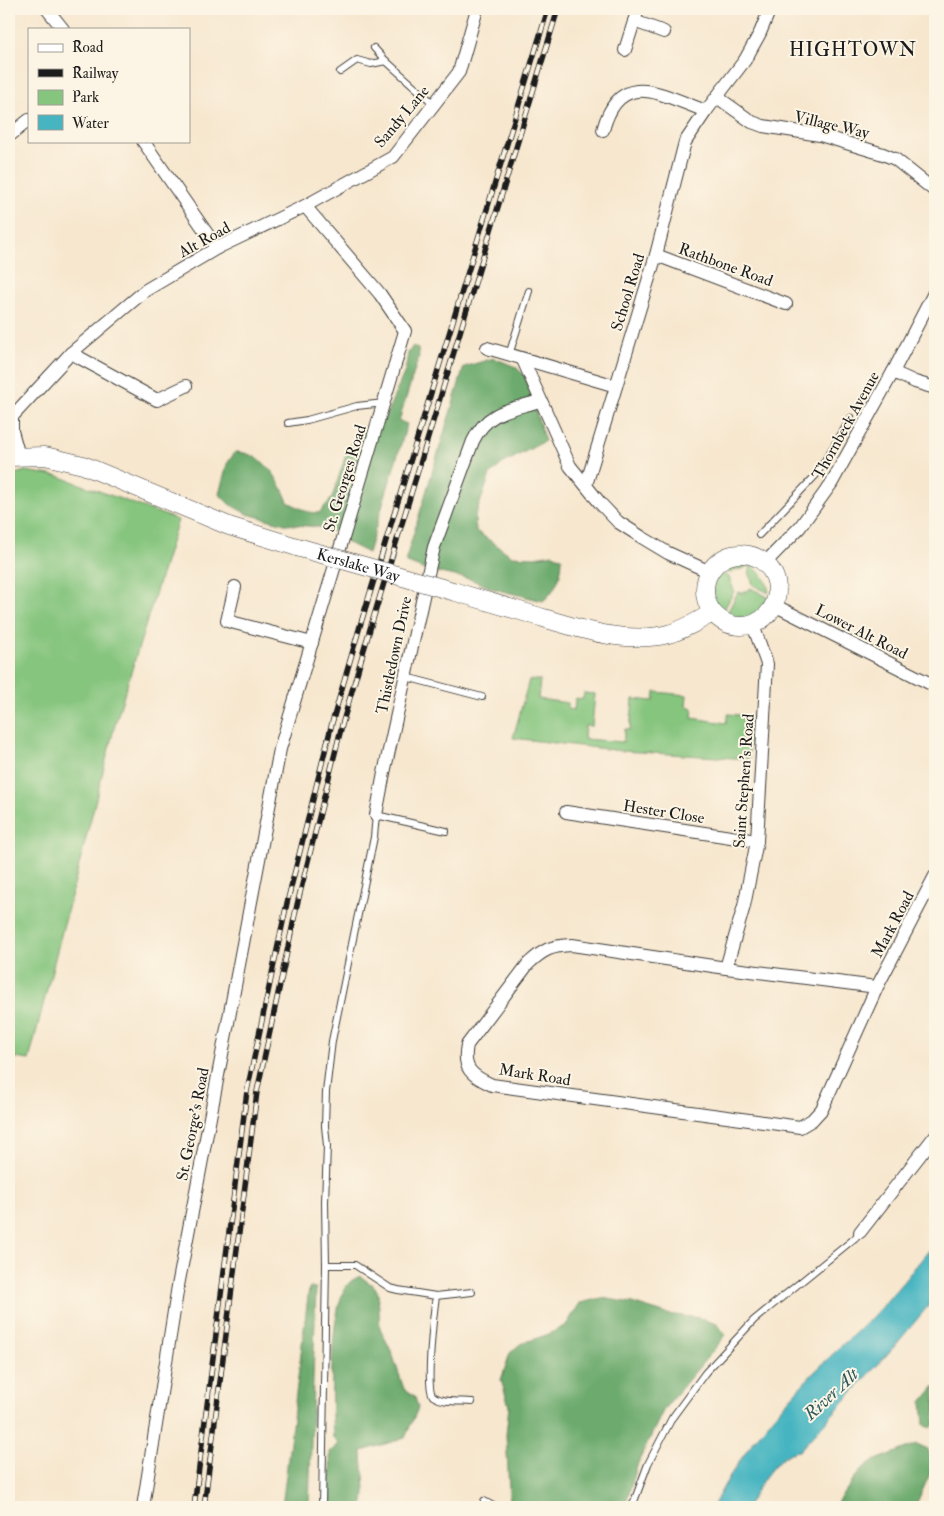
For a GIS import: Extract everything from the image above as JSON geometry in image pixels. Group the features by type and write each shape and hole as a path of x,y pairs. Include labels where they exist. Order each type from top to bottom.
{"street":[{"path":"47,9 62,28"},
{"name":"Sandy Lane","path":"305,206 393,157 459,72 478,9"},
{"path":"624,50 638,9"},
{"name":"School Road","path":"586,486 656,256 685,142 745,60 760,33 770,9"},
{"path":"634,21 664,32"},
{"path":"603,130 610,110 626,94 635,90 653,91 706,112"},
{"name":"Village Way","path":"717,97 752,122 763,126 820,135 895,159 935,191"},
{"path":"9,136 28,121"},
{"path":"144,142 217,248"},
{"name":"Alt Road","path":"11,418 70,353 146,290 217,248 305,206"},
{"name":"St. Georges Road","path":"280,748 405,331 380,294 305,206"},
{"name":"Rathbone Road","path":"656,256 786,304"},
{"name":"Thornbeck Avenue","path":"765,563 800,527 831,484 935,291"},
{"path":"486,348 616,386"},
{"path":"70,353 157,400 186,386"},
{"path":"523,360 570,466 586,486 618,522 668,553 710,572"},
{"path":"893,372 915,382 935,388"},
{"name":"Thistledown Drive","path":"376,815 434,547 477,434 485,422 495,415 540,401"},
{"path":"11,418 14,457"},
{"name":"Kerslake Way","path":"14,457 45,456 83,465 229,526 602,634 640,637 667,635 688,627 712,613"},
{"path":"735,554 751,555 765,563 772,572 777,594 774,605 766,617 753,624 742,627 731,625 721,620 712,613 707,603 705,593 706,582 710,572 721,560 735,554"},
{"path":"235,587 227,621 312,643"},
{"name":"Lower Alt Road","path":"774,605 935,686"},
{"name":"Saint Stephen's Road","path":"726,968 744,906 757,841 767,664 753,624"},
{"name":"St. George's Road","path":"143,1507 178,1286 280,748"},
{"name":"Hester Close","path":"566,812 757,841"},
{"name":"Mark Road","path":"877,987 572,946 555,946 540,954 528,964 467,1046 465,1058 471,1072 492,1085 800,1127 812,1120 822,1109 877,987 935,876"},
{"path":"860,1232 935,1136"}],"lane":[{"path":"374,48 386,62 434,104"},
{"path":"340,72 357,60 371,64 386,62"},
{"path":"509,355 530,291"},
{"path":"288,423 307,420 357,406 384,403"},
{"path":"759,535 816,475 851,418"},
{"path":"816,475 831,484"},
{"path":"406,677 482,697"},
{"path":"322,1507 327,1146 325,1126 328,1064 374,837 376,815 446,831"},
{"path":"632,1507 648,1464 672,1418 705,1373 754,1320 860,1232"},
{"path":"326,1265 355,1265 390,1288 398,1290 436,1296 472,1292"},
{"path":"436,1296 430,1367 430,1392 443,1400 472,1402"},
{"path":"484,1501 494,1507"}],"green space":[{"path":"413,346 418,349 419,356 399,421 407,424 368,553 348,543 335,532 318,527 285,524 247,514 229,504 219,494 227,464 235,452 245,453 262,461 269,468 280,484 288,502 308,512 319,513 332,498 349,445 364,431 376,427 385,417 405,371 408,353"},
{"path":"494,358 516,367 525,376 545,441 502,464 490,475 475,517 476,531 512,556 535,557 553,554 562,558 557,582 548,597 543,601 494,589 470,579 425,570 405,562 464,367"},
{"path":"25,471 58,476 178,520 116,721 29,1060 9,1057 9,476"},
{"path":"747,565 745,568 731,573 724,570 730,566"},
{"path":"751,566 763,577 769,593 753,585 749,571"},
{"path":"720,572 729,577 734,591 722,614 715,604 712,594 714,583"},
{"path":"751,588 768,597 762,610 757,615 746,620 725,617 738,592 743,593"},
{"path":"529,680 540,680 538,699 568,703 568,709 574,710 575,698 583,699 584,693 595,694 592,726 585,726 584,739 623,742 625,729 630,730 633,699 654,701 655,692 687,695 686,706 693,708 692,718 726,723 728,714 751,716 749,759 622,751 513,738"},
{"path":"360,1276 375,1287 378,1293 380,1328 392,1353 404,1389 415,1397 418,1408 405,1438 362,1451 365,1487 363,1507 331,1507 330,1452 339,1444 333,1438 332,1423 334,1332 343,1293 352,1280"},
{"path":"309,1288 316,1288 309,1507 282,1507"},
{"path":"602,1298 632,1303 667,1314 699,1318 717,1324 726,1335 664,1409 638,1463 625,1507 510,1507 506,1435 509,1406 501,1380 510,1353 520,1344 549,1334 566,1325 580,1303"},
{"path":"935,1386 935,1424 931,1428 924,1425 922,1402"},
{"path":"917,1444 928,1449 933,1467 915,1507 836,1507 838,1501 861,1470 871,1462"}],"water":[{"name":"River Alt","path":"935,1243 935,1298 893,1348 799,1451 791,1453 775,1465 747,1507 713,1507 738,1464 768,1423 801,1386 869,1320"}],"railway":[{"path":"194,1507 247,1091 287,903 332,723 360,626 548,9"},
{"path":"204,1507 257,1092 297,905 342,725 558,9"}],"district":[{"name":"HIGHTOWN","path":"853,49"}]}
